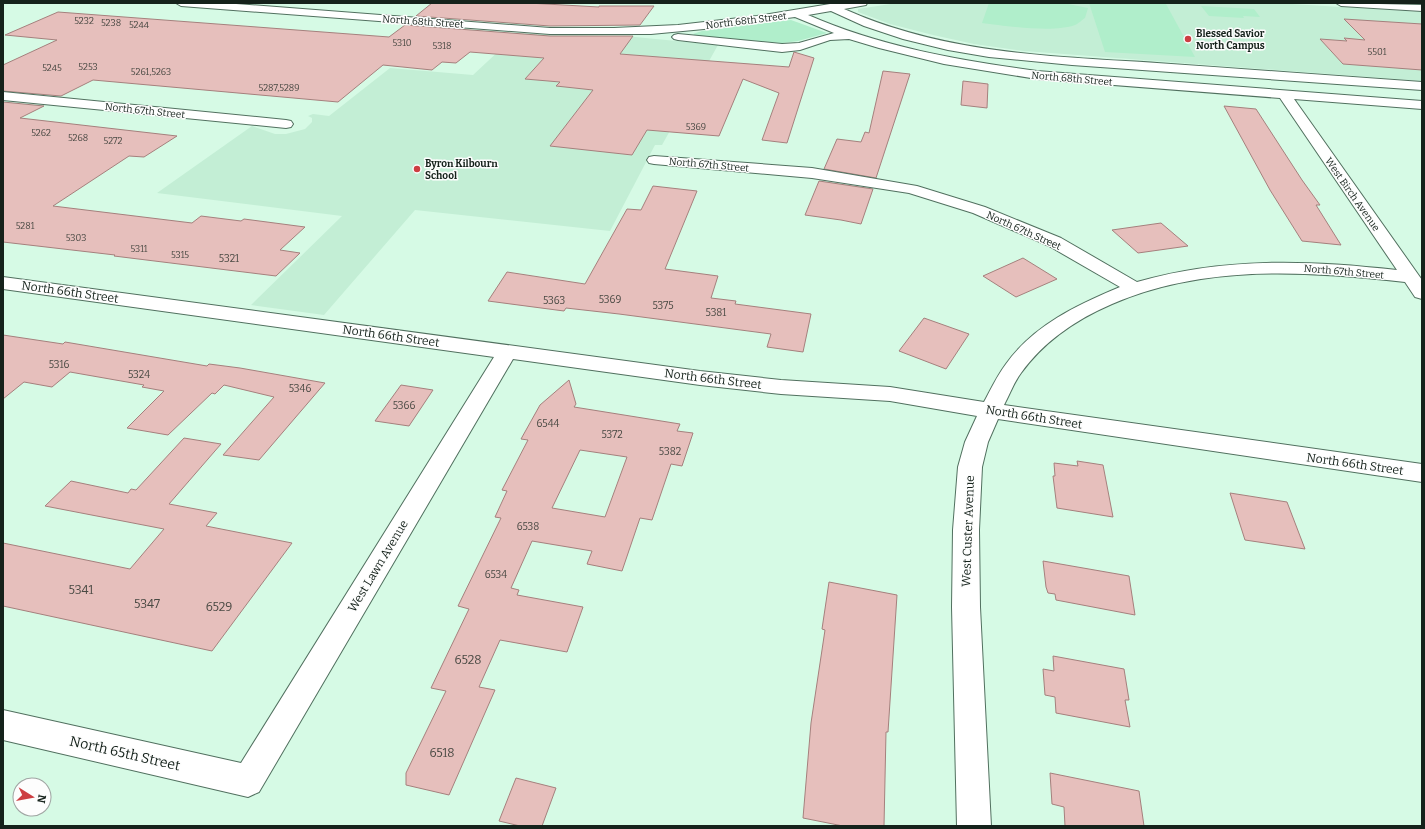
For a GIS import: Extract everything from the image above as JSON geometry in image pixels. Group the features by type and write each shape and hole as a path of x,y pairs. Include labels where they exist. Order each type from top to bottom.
{"street":[{"name":"North 68th Street","path":"181,3 550,31 649,31 738,22 796,14 848,36 896,50 976,67 1037,75 1422,105"},
{"path":"780,4 796,14 827,5 862,3"},
{"path":"1341,3 1422,8"},
{"name":"North 68th Street","path":"827,5 865,23 933,43 977,51 1036,59 1422,86"},
{"path":"649,31 684,38 782,48 800,46 829,37 848,36"},
{"path":"896,50 914,38"},
{"path":"1217,71 1227,90"},
{"name":"West Birch Avenue","path":"1285,95 1422,293"},
{"name":"North 67th Street","path":"3,96 286,124"},
{"name":"North 67th Street","path":"654,160 812,173 911,189 979,210 1055,242 1134,288 1211,271 1254,267 1302,267 1411,277"},
{"name":"North 66th Street","path":"3,283 714,380 782,387 890,394 1422,474"},
{"name":"West Custer Avenue","path":"974,826 966,610 967,504 970,466 979,436 991,410 1015,366 1040,339 1066,319 1113,295 1134,288"},
{"name":"West Lawn Avenue","path":"248,781 508,351"},
{"name":"North 65th Street","path":"3,725 248,781"}],"shaded area":[{"name":"Blessed Savior North Campus","path":"897,3 1276,3 1422,12 1422,81 1024,51 974,44 933,35 890,24 858,12 858,9"},
{"path":"989,3 1063,3 1088,8 1085,18 1075,25 1042,29 982,23"},
{"path":"1089,3 1166,4 1195,57 1105,52"},
{"path":"1201,6 1254,9 1260,17 1243,16 1244,18 1209,16"},
{"path":"791,20 827,33 798,41 782,43 696,36 693,34 702,31"},
{"name":"Byron Kilbourn School","path":"518,33 635,37 718,45 662,145 655,145 610,231 415,210 324,315 251,305 342,216 157,193 252,126 275,134 286,134 305,129 312,122 312,118 308,116 313,114 329,116 390,68 473,75"}],"building":[{"path":"432,3 528,3 599,7 654,6 640,25 550,26 416,16"},
{"path":"58,12 389,37 405,25 550,36 633,36 620,54 789,67 794,52 814,58 787,143 762,140 779,93 743,79 719,136 647,130 632,155 550,146 593,90 556,86 560,82 525,79 544,58 470,52 456,63 442,62 432,70 383,65 338,102 93,80 61,96 3,91 3,65 57,40 5,35"},
{"path":"1344,19 1422,24 1422,70 1343,64 1320,39 1347,41 1344,38 1365,40"},
{"path":"883,71 910,74 876,178 824,169 837,139 861,142 865,132 869,133"},
{"path":"963,81 988,84 987,108 961,105"},
{"path":"3,102 44,106 20,118 177,136 144,157 129,156 53,206 192,223 201,216 241,221 244,219 305,227 280,250 300,253 276,276 3,242"},
{"path":"1224,106 1256,109 1320,205 1316,205 1341,245 1302,241 1270,190"},
{"path":"819,181 873,189 861,224 805,215"},
{"path":"653,186 697,191 665,269 718,276 711,298 736,301 735,304 811,314 803,352 767,347 771,334 619,314 566,308 564,311 488,301 507,272 585,284 627,209 641,210"},
{"path":"1161,223 1188,246 1138,253 1112,230"},
{"path":"1023,258 1057,279 1016,297 983,276"},
{"path":"924,318 969,334 946,369 899,351"},
{"path":"3,335 63,344 65,342 207,366 209,364 240,368 325,383 259,460 223,455 274,397 224,385 215,394 212,393 168,435 127,428 164,391 142,387 144,385 70,372 52,387 24,382 3,399"},
{"path":"569,380 576,404 574,407 680,424 677,431 693,433 682,466 671,464 652,520 640,518 622,571 587,564 592,551 532,541 511,588 519,590 517,595 583,607 567,652 500,640 479,687 495,690 449,795 406,785 406,773 446,691 431,688 469,609 458,606 501,518 495,517 507,491 502,490 528,440 521,439 540,405","holes":["580,450 627,457 605,517 552,508"]},
{"path":"401,385 433,390 409,426 375,421"},
{"path":"184,438 221,444 169,504 217,513 206,526 292,543 212,651 3,606 3,543 130,569 164,529 45,506 71,481 128,493 131,489 136,490"},
{"path":"1077,461 1103,465 1113,517 1057,508 1053,476 1055,476 1054,463 1078,466"},
{"path":"1230,493 1287,502 1305,549 1245,540"},
{"path":"1043,561 1129,576 1135,615 1056,600 1055,594 1048,593 1046,587"},
{"path":"829,582 897,595 888,732 886,732 884,826 843,826 803,818 811,723 825,630 822,629"},
{"path":"1053,656 1124,669 1129,700 1125,700 1130,727 1056,713 1055,697 1045,695 1043,669 1054,671"},
{"path":"1050,773 1139,791 1144,826 1065,826 1064,807 1052,804"},
{"path":"516,778 556,788 542,826 520,826 499,821"}],"place":[{"name":"Blessed Savior North Campus","path":"1188,39"},
{"name":"Byron Kilbourn School","path":"417,169"}]}
